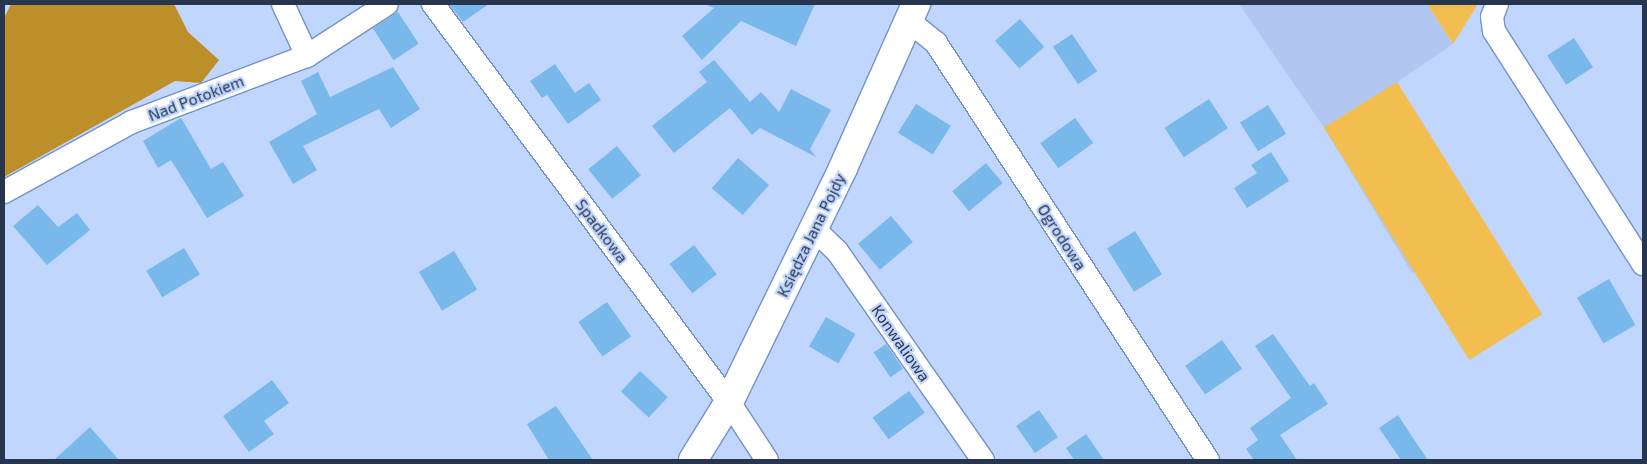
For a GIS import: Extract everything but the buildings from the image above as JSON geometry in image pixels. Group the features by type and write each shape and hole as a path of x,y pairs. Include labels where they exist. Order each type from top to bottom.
{"street":[{"path":"283,4 306,56"},
{"name":"Nad Potokiem","path":"4,192 132,122 306,56 387,4"},
{"name":"Spadkowa","path":"434,4 730,402 767,460"},
{"path":"1496,4 1492,16 1494,31 1643,264"},
{"name":"Księdza Jana Pojdy","path":"693,460 730,402 814,229 913,12"},
{"name":"Ogrodowa","path":"913,12 936,43 1208,460"},
{"name":"Konwaliowa","path":"814,229 837,251 983,460"}],"shaded area":[{"path":"11,4 174,4 188,32 219,60 201,83 175,81 4,177 4,18"},
{"path":"1239,4 1427,4 1453,44 1397,82 1486,228 1412,273 1323,126"},
{"path":"1427,4 1478,4 1453,44"},
{"path":"1397,82 1542,314 1469,360 1324,128"}]}
